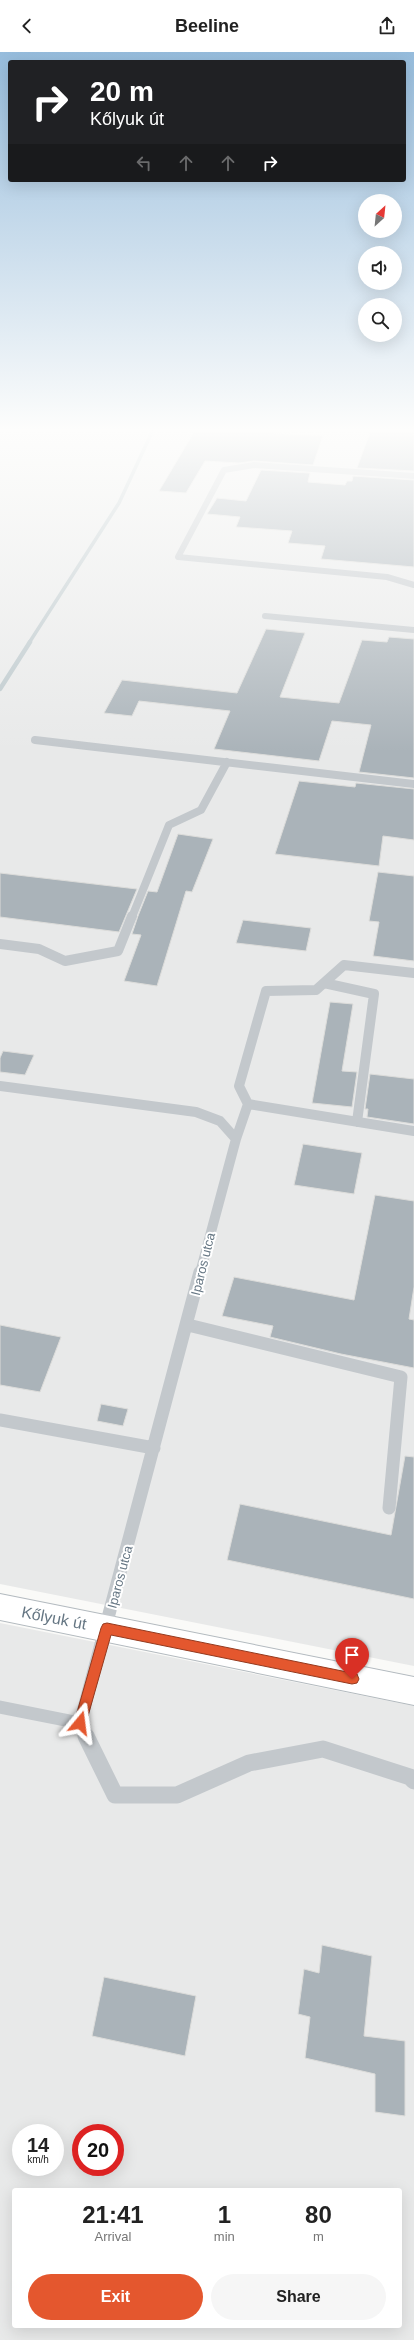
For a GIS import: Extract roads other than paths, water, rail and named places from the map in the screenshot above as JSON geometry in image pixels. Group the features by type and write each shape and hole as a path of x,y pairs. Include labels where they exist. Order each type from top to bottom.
{"main road":[{"name":"Kőlyuk út","path":"0,1607 414,1691"}],"lane":[{"path":"188,539 178,557 387,577 414,585"},
{"path":"265,616 414,630"},
{"path":"35,740 414,784"},
{"path":"0,944 39,949 65,961 118,951 169,825 201,810 227,762"},
{"path":"414,973 344,965 316,990 266,991 239,1086 248,1104 414,1131"},
{"path":"324,983 374,994 356,1122"},
{"path":"0,1086 196,1112 220,1121 236,1139"},
{"name":"Iparos utca","path":"80,1723 188,1325 236,1139 248,1104"},
{"path":"188,1325 401,1377 389,1508"},
{"path":"0,1420 154,1448"},
{"path":"0,1707 80,1723 114,1795 177,1795 249,1763 323,1749 410,1777 414,1781"}],"waterway":[{"path":"29,643 96,539"},
{"path":"0,689 30,642"}]}
